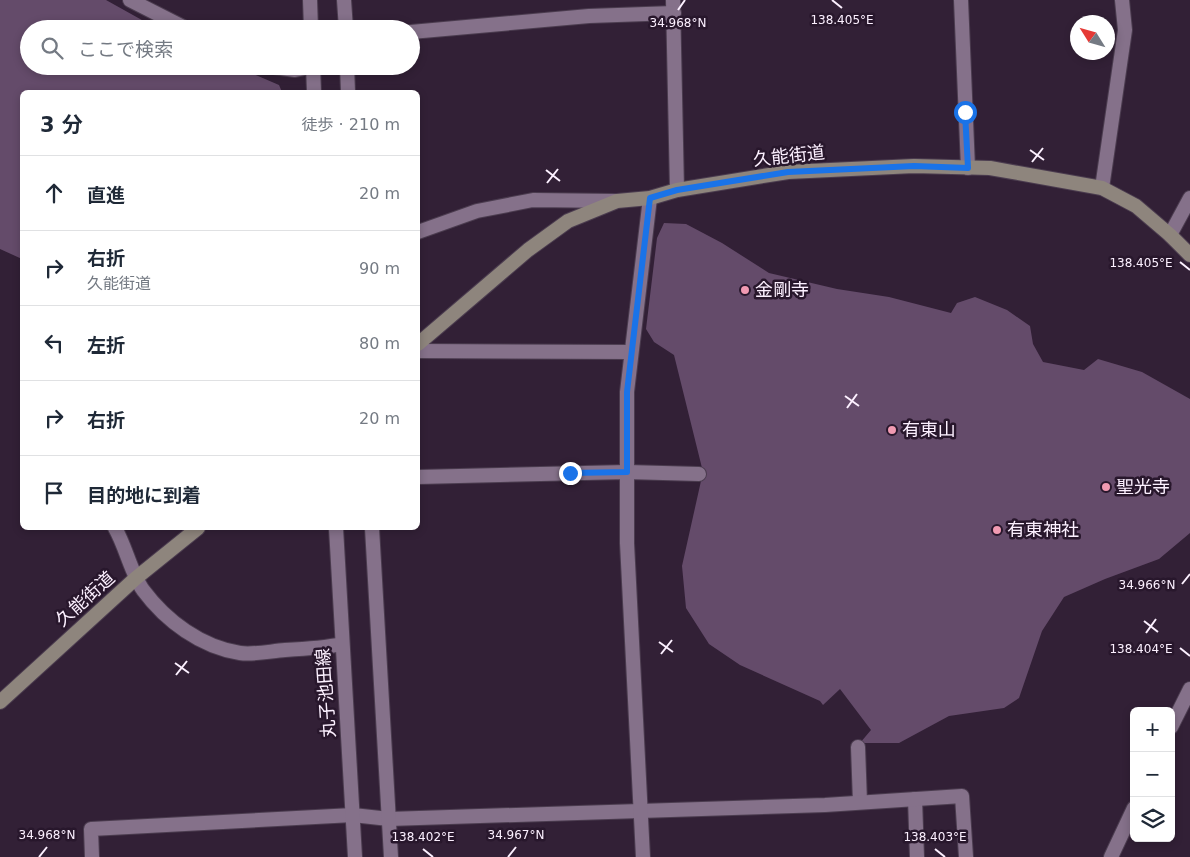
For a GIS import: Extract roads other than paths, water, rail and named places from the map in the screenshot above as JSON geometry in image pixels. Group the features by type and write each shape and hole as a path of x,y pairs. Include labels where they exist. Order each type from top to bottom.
{"main road":[{"name":"久能街道","path":"420,342 528,250 568,221 617,201 650,198 677,190 788,172 914,166 990,168 1102,188 1136,206 1190,255"},
{"name":"久能街道","path":"0,702 136,578 196,530"}],"street":[{"path":"130,0 169,20"},
{"path":"310,0 311,20"},
{"path":"344,0 345,20"},
{"path":"961,0 968,168"},
{"path":"1102,188 1125,30 1122,0"},
{"path":"420,31 674,7 677,190"},
{"path":"313,75 314,90"},
{"path":"347,75 348,90"},
{"path":"643,857 627,543 627,392 650,198"},
{"path":"1170,235 1190,198"},
{"path":"420,231 477,210 533,200 617,201"},
{"path":"420,351 631,352"},
{"path":"420,477 627,472 699,474"},
{"path":"116,530 143,590 164,614 208,644 240,653 323,648 342,644"},
{"name":"丸子池田線","path":"336,530 355,857"},
{"path":"372,530 391,857"},
{"path":"1175,721 1188,697"},
{"path":"858,747 860,802"},
{"path":"92,857 92,829 353,815 389,819 860,802 962,796 966,857"},
{"path":"914,799 917,857"},
{"path":"1111,857 1130,817"}],"place":[{"name":"金剛寺","path":"745,290"},
{"name":"有東山","path":"892,430"},
{"name":"聖光寺","path":"1106,487"},
{"name":"有東神社","path":"997,530"}]}
